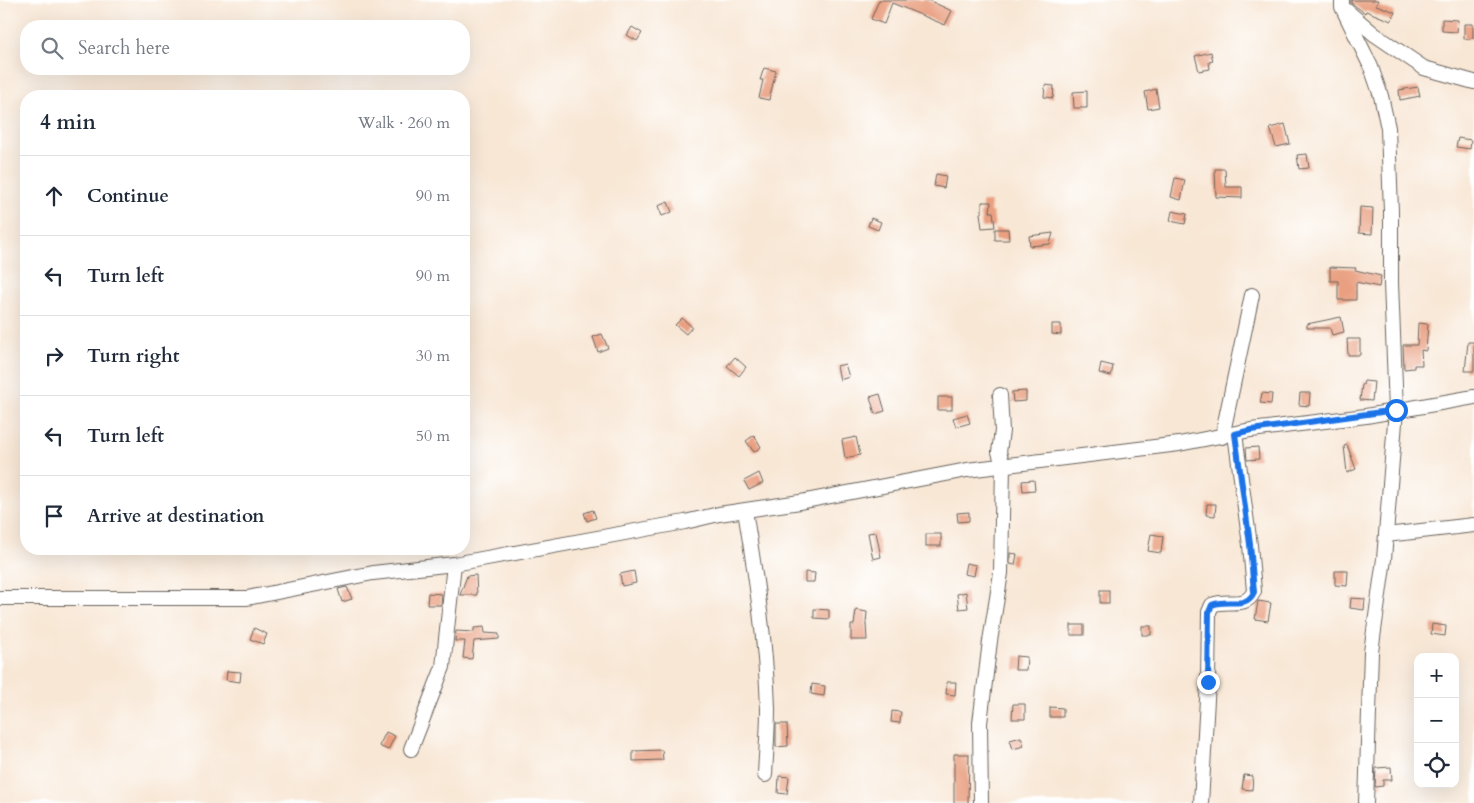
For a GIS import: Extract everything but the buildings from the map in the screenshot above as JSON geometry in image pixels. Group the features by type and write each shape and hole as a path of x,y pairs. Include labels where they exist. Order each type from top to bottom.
{"street":[{"path":"1342,3 1374,34 1424,68 1474,82"},
{"path":"1342,3 1371,67 1381,96 1388,128 1396,410 1384,559 1371,652 1366,803"},
{"path":"1201,803 1208,682 1209,612 1212,605 1219,602 1245,602 1251,598 1254,592 1250,544 1229,435 1252,295"},
{"path":"982,803 980,723 990,641 1002,572 1002,465 999,452 1002,431 1000,395"},
{"path":"0,598 248,598 373,573 454,564 967,470 1179,444 1251,430 1474,397"},
{"path":"745,511 756,580 764,651 768,711 765,774"},
{"path":"1386,535 1474,525"},
{"path":"411,748 443,667 454,564"}],"route":[{"path":"1208,682 1209,612 1212,605 1219,602 1245,602 1251,598 1254,592 1250,544 1235,434 1251,430 1366,416 1396,410"}]}
